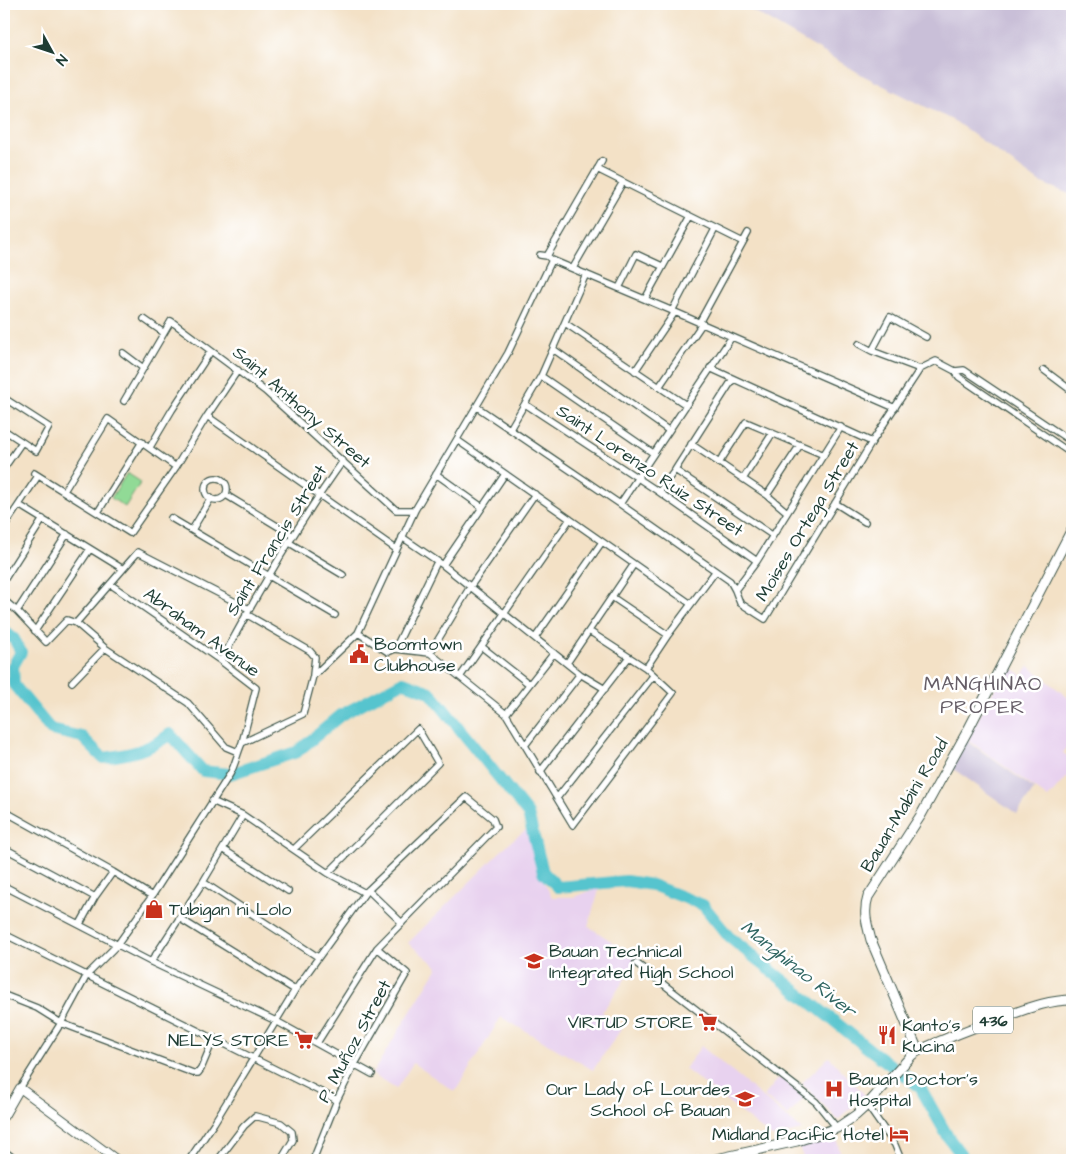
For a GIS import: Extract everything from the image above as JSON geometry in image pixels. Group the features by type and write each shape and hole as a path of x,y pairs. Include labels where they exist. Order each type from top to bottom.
{"main road":[{"name":"Bauan-Mabini Road","path":"918,1052 866,924 868,897 920,814 968,730 1072,530"},
{"name":"436","path":"712,1160 797,1141 837,1128 867,1105 904,1063 918,1052 972,1028 1027,1009 1059,1000 1072,1000"}],"street":[{"path":"602,160 543,255 895,408"},
{"path":"597,169 743,242"},
{"path":"573,268 623,182"},
{"path":"645,299 690,216"},
{"path":"635,370 673,311 715,229"},
{"path":"659,387 701,323 748,233"},
{"path":"619,288 636,254 662,266"},
{"path":"313,676 358,632 415,510 508,353 552,260"},
{"path":"510,429 542,376 586,274"},
{"path":"872,350 890,318 926,337"},
{"path":"124,401 164,333 144,319"},
{"name":"Saint Anthony Street","path":"164,333 171,322 265,391 396,510 415,510"},
{"path":"565,323 686,405"},
{"path":"620,504 731,338"},
{"path":"859,344 920,369 936,361 955,371 959,377 1072,454"},
{"path":"554,350 668,430"},
{"path":"150,447 172,410 212,351"},
{"path":"123,353 143,368"},
{"path":"710,368 872,442"},
{"name":"Moises Ortega Street","path":"477,407 730,581 736,590 740,603 765,619 872,442 920,369"},
{"path":"4,527 36,474 130,533 176,467 238,370"},
{"path":"955,371 964,370 1072,442"},
{"path":"1044,370 1072,391"},
{"path":"542,376 653,453"},
{"path":"659,492 675,470 732,379"},
{"path":"4,398 49,427 36,451 4,430"},
{"name":"Saint Lorenzo Ruiz Street","path":"525,404 659,492 757,561"},
{"path":"207,416 396,549"},
{"path":"64,491 108,419 176,467"},
{"path":"719,463 746,422 824,455"},
{"path":"736,590 757,561 841,427"},
{"path":"743,479 772,434"},
{"path":"456,440 691,604"},
{"path":"4,468 22,442"},
{"path":"98,512 142,442"},
{"path":"691,444 766,495 787,512"},
{"path":"766,495 800,445"},
{"name":"Saint Francis Street","path":"221,661 268,574 292,535 343,462"},
{"path":"675,470 772,535"},
{"path":"436,474 482,507"},
{"path":"395,649 440,563 505,474"},
{"path":"214,478 218,478 225,482 227,486 226,494 219,500 211,498 205,491 205,487 214,478"},
{"path":"226,494 292,535"},
{"path":"430,653 470,588 535,494"},
{"path":"192,530 211,498"},
{"path":"835,503 865,522"},
{"path":"19,505 123,569"},
{"path":"171,518 335,615"},
{"path":"4,580 43,519"},
{"path":"460,677 570,519"},
{"path":"18,611 67,534"},
{"path":"402,537 440,563 580,674 605,689"},
{"path":"288,542 343,575"},
{"path":"535,638 602,542"},
{"path":"35,631 90,549"},
{"path":"4,1116 61,1023 87,975 118,944 152,896 230,774 237,761 242,743 303,714 313,676 315,657 310,651 247,612 138,552 76,623"},
{"path":"567,663 634,564"},
{"path":"646,668 668,635 716,572"},
{"name":"Abraham Avenue","path":"110,584 221,661 256,688 242,743"},
{"path":"612,597 668,635"},
{"path":"4,600 18,611 46,642 66,620 76,623 105,648 188,703 226,747 238,752"},
{"path":"358,632 388,652 395,649 430,653 506,714 526,744 540,772 573,825 673,693 646,668 589,631"},
{"path":"72,682 105,648"},
{"path":"482,648 529,684"},
{"path":"506,714 554,653"},
{"path":"540,772 629,657"},
{"path":"526,744 580,674"},
{"path":"557,798 653,676"},
{"path":"294,849 418,729 438,763 328,873"},
{"path":"189,1160 214,1124 295,990 366,891 466,797 493,819 496,827 377,948 317,1043"},
{"path":"212,801 243,814 328,873 366,891 402,923"},
{"path":"4,811 152,896"},
{"path":"151,962 203,882 243,814"},
{"path":"4,848 95,897"},
{"path":"223,849 288,892"},
{"path":"80,924 112,872"},
{"path":"203,882 318,956"},
{"path":"4,886 151,962 276,1021 372,1074"},
{"path":"179,918 295,990"},
{"path":"4,934 338,1100"},
{"name":"P. Muñoz Street","path":"313,1160 355,1064 407,972 377,948"},
{"path":"636,963 816,1102 837,1128"},
{"path":"4,995 37,1008 61,1023 193,1073 198,1073 201,1069 214,1038"},
{"path":"20,1088 117,1160"},
{"path":"867,1105 895,1145 901,1160"},
{"path":"218,1160 244,1126 255,1116 281,1123 292,1132 293,1140 281,1160"},
{"path":"4,1151 16,1160"}],"shaded area":[{"path":"741,4 1072,4 1072,195 1039,182 956,122 864,76"},
{"path":"1008,665 1022,675 1029,666 1072,701 1072,736 1063,753 1072,759 1072,771 1048,798 967,739"},
{"path":"966,740 1034,789 1017,814 952,768"},
{"name":"Bauan Technical Integrated High School","path":"527,829 539,873 552,897 574,897 600,887 588,926 639,959 602,1012 622,1028 593,1070 501,1017 455,1092 413,1063 396,1089 372,1074 438,967 408,943 510,842"},
{"name":"Our Lady of Lourdes School of Bauan","path":"701,1046 802,1130 772,1137 685,1069"},
{"name":"Bauan Doctor's Hospital","path":"829,1057 865,1095 838,1120 802,1083"},
{"path":"780,1077 805,1097 788,1116 764,1096"},
{"path":"835,1133 842,1160 804,1160 798,1144"}],"green space":[{"path":"127,473 141,482 125,507 111,498"}],"waterway":[{"name":"Manghinao River","path":"4,631 14,639 21,652 13,666 14,685 51,730 82,737 103,758 138,751 162,740 170,734 203,771 230,774 297,752 341,715 403,682 430,692 528,814 543,872 558,887 626,881 652,885 703,905 729,937 869,1049 920,1087 948,1137 965,1160"}],"place":[{"name":"Boomtown Clubhouse","path":"359,654"},
{"name":"Tubigan ni Lolo","path":"154,909"},
{"name":"Bauan Technical Integrated High School","path":"534,961"},
{"name":"VIRTUD STORE","path":"708,1022"},
{"name":"Kanto's Kucina","path":"887,1035"},
{"name":"NELYS STORE","path":"304,1040"},
{"name":"Bauan Doctor's Hospital","path":"834,1089"},
{"name":"Our Lady of Lourdes School of Bauan","path":"745,1099"},
{"name":"Midland Pacific Hotel","path":"899,1134"}],"district":[{"name":"MANGHINAO PROPER","path":"983,694"}]}
